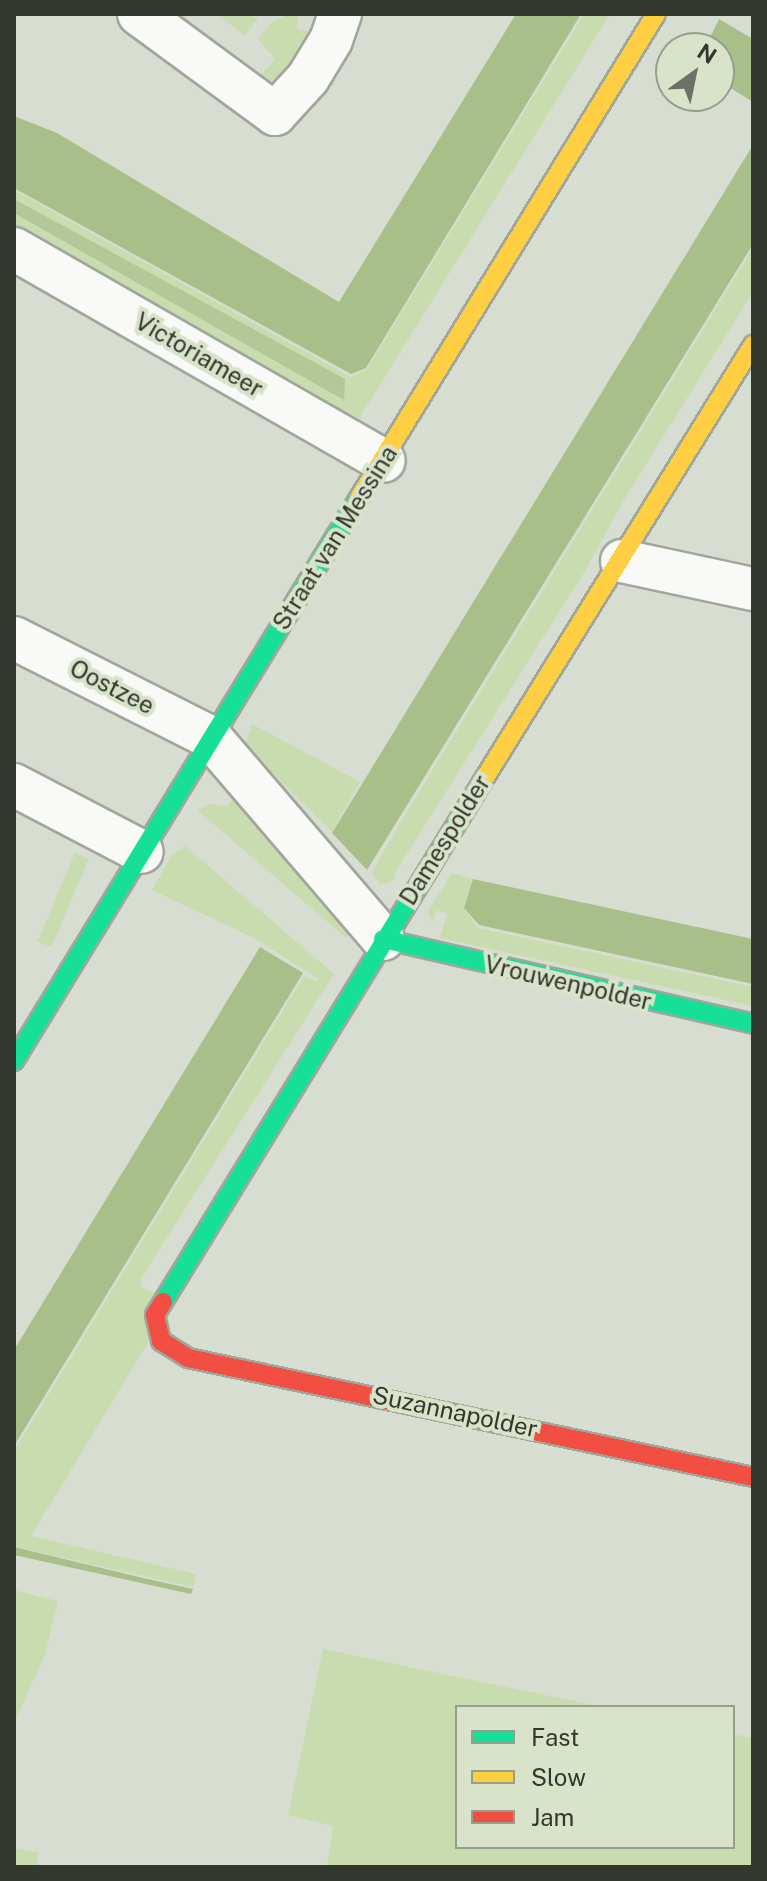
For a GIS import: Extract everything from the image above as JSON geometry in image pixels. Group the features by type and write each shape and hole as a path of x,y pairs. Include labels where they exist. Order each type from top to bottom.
{"street":[{"path":"139,14 275,114 308,78 331,40 340,14"},
{"name":"Straat van Messina","path":"14,1061 656,14"},
{"name":"Victoriameer","path":"14,249 384,461"},
{"name":"Damespolder","path":"161,1341 155,1315 260,1149 383,939 622,561 753,345"},
{"path":"622,561 753,589"},
{"name":"Oostzee","path":"14,638 210,737"},
{"path":"210,737 383,939"},
{"path":"14,785 142,852"},
{"name":"Vrouwenpolder","path":"383,939 753,1024"},
{"name":"Suzannapolder","path":"161,1341 188,1358 753,1477"}],"shaded area":[{"path":"217,14 247,14 258,18 245,36"},
{"path":"288,14 298,14 297,29 313,32 292,65 277,78 264,82 261,75 275,59 258,39 271,23"},
{"path":"516,14 581,14 366,368 351,374 14,188 14,116 57,133 339,302"},
{"path":"584,14 610,14 355,425 14,237 14,190 351,377 367,369"},
{"path":"719,19 753,39 753,102 735,91 735,32 713,32"},
{"path":"753,145 753,244 367,870 332,833"},
{"path":"14,199 345,379 344,400 14,213"},
{"path":"753,248 753,292 625,498 585,571 393,876 396,879 380,885 372,872 400,823"},
{"path":"252,724 360,782 332,832 245,746"},
{"path":"233,799 354,924 350,936 345,937 197,810 210,804 227,806"},
{"path":"185,846 334,974 140,1280 142,1288 153,1292 147,1344 31,1536 196,1574 193,1587 14,1547 14,1451 304,976 318,982 319,979 252,937 152,890 171,856"},
{"path":"75,853 89,859 51,947 37,941"},
{"path":"452,873 473,879 464,908 478,928 753,987 753,1006 440,938 447,914 437,910 432,923 428,911"},
{"path":"473,879 753,939 753,984 479,925 464,908"},
{"path":"260,947 303,973 14,1446 14,1350"},
{"path":"14,1547 193,1589 191,1594 14,1555"},
{"path":"14,1590 58,1601 45,1655 14,1723"},
{"path":"323,1649 593,1705 455,1705 455,1849 735,1849 735,1734 753,1738 753,1867 327,1867 333,1826 288,1815"},
{"path":"14,1848 39,1853 36,1867 14,1867"}],"traffic: fast":[{"path":"14,1061 359,498"},
{"path":"163,1302 484,779"},
{"path":"383,939 753,1024"}],"traffic: slow":[{"path":"359,498 656,14"},
{"path":"484,779 753,345"}],"traffic: jam":[{"path":"163,1302 155,1315 161,1341 188,1358 753,1477"}]}
